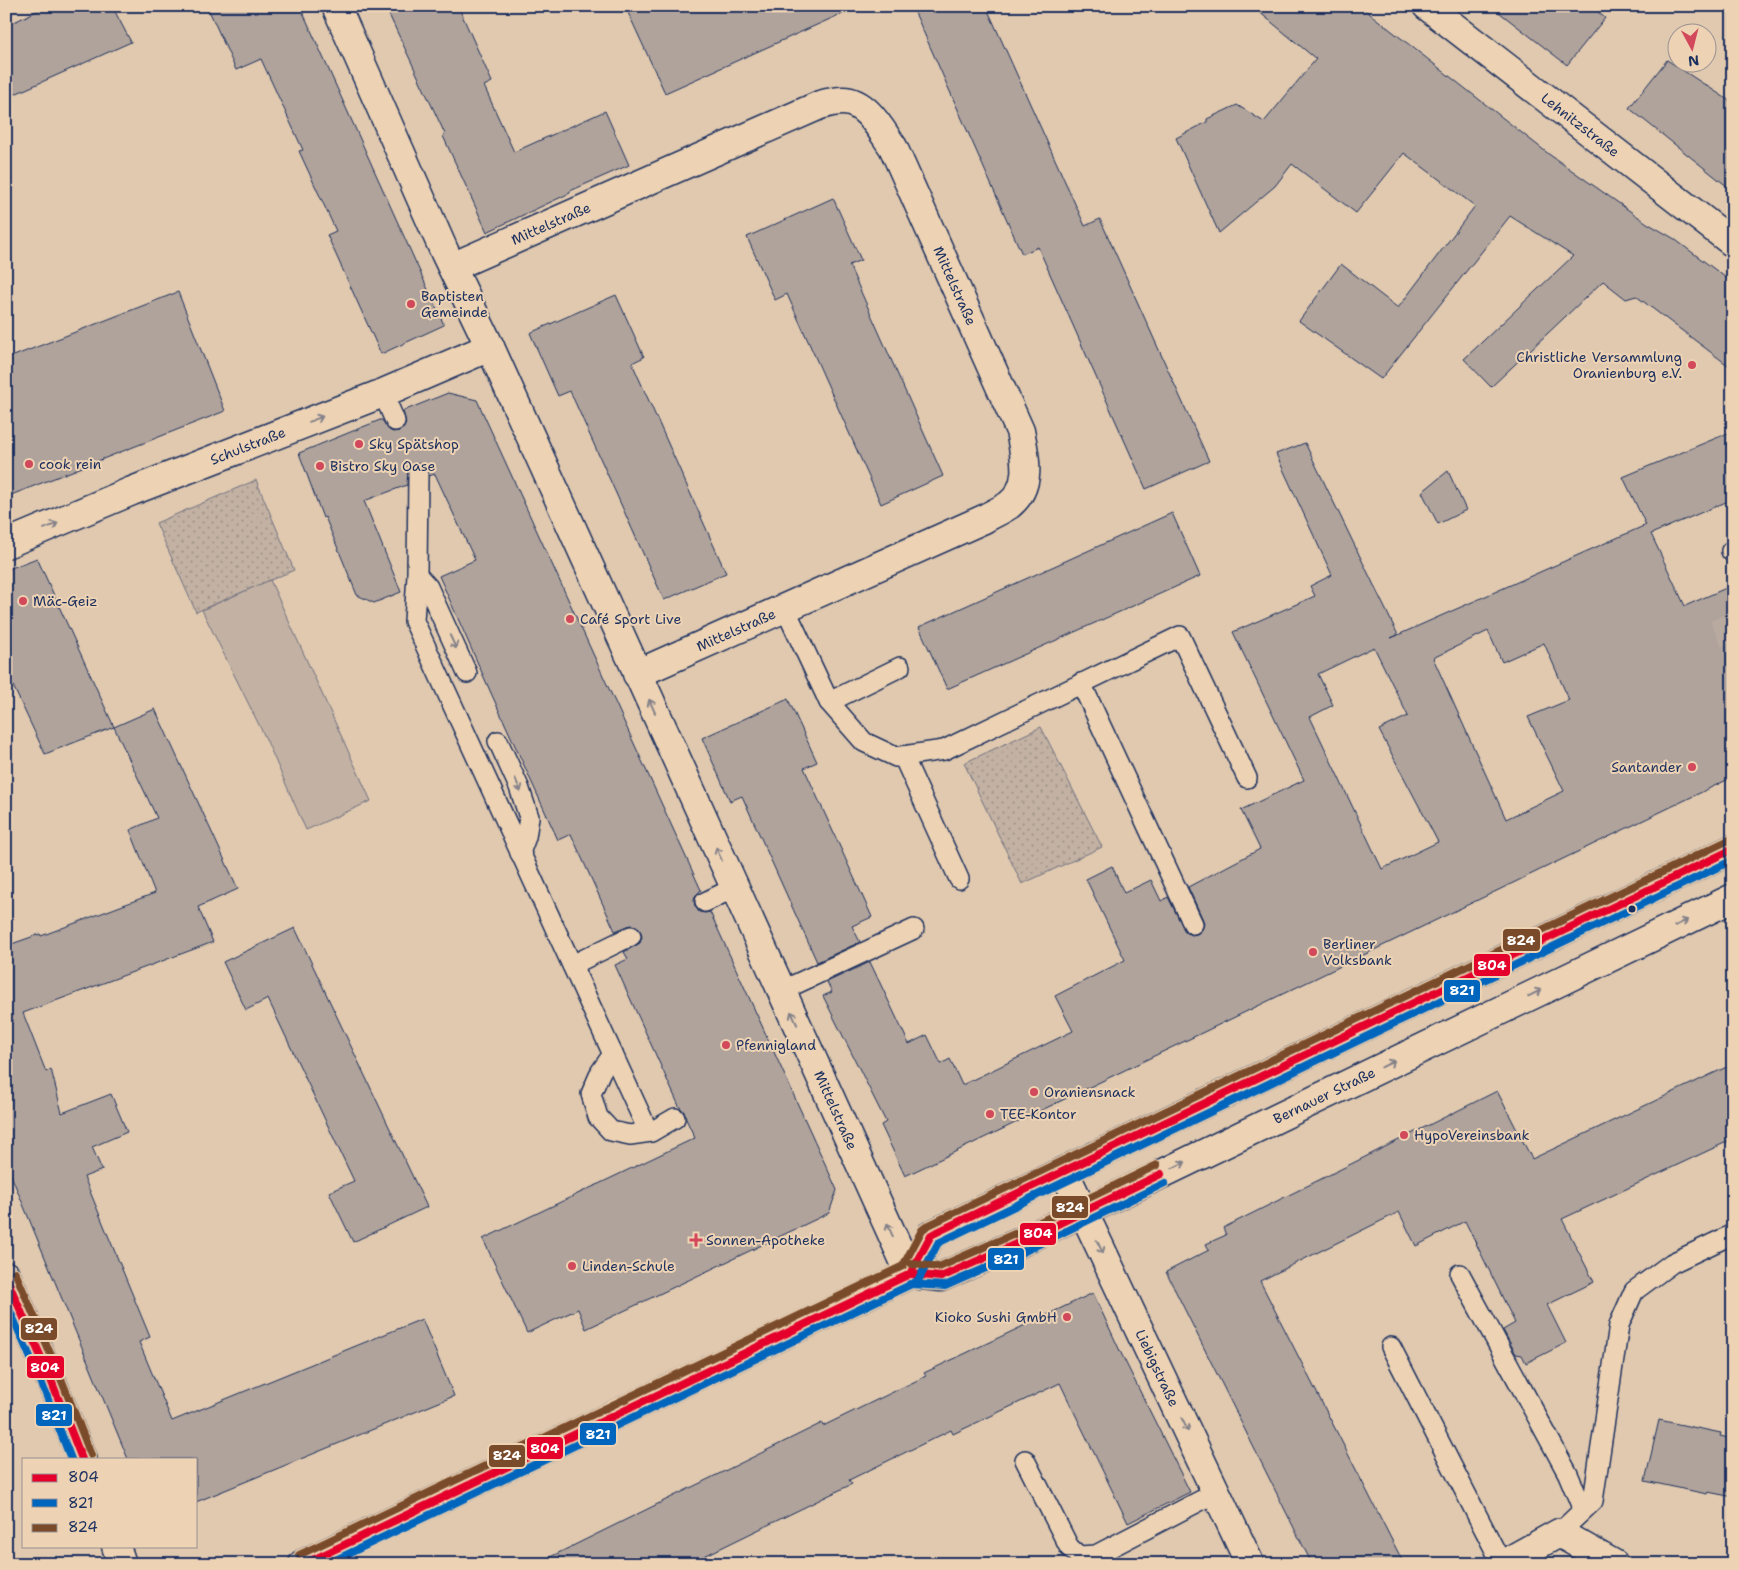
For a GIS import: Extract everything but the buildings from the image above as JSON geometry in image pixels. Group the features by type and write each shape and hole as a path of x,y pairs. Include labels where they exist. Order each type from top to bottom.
{"street":[{"name":"Mittelstraße","path":"336,6 452,267 910,1274"},
{"name":"Lehnitzstraße","path":"1427,6 1733,243"},
{"name":"Mittelstraße","path":"452,267 820,105 844,100 859,105 874,120 893,147 1020,431 1026,460 1023,486 1010,504 984,518 637,674"},
{"name":"Schulstraße","path":"6,544 132,491 383,393 490,347"},
{"path":"303,1564 910,1274 931,1235 1003,1199 1733,849"},
{"name":"Bernauer Straße","path":"910,1274 941,1277 1083,1212 1733,898"},
{"name":"Liebigstraße","path":"1064,1171 1250,1564"},
{"path":"6,1276 51,1380 82,1458"},
{"path":"1502,1564 1559,1532 1614,1564"},
{"path":"117,1548 122,1564"}],"lane":[{"path":"383,393 395,421"},
{"path":"418,474 417,575 414,621 644,1122"},
{"path":"417,575 428,587 466,672"},
{"path":"785,608 829,702 864,742 896,758 944,750 1180,636 1247,778"},
{"path":"829,702 900,667"},
{"path":"1081,683 1193,924"},
{"path":"498,741 519,787 529,817 526,837 520,853"},
{"path":"903,756 959,879"},
{"path":"705,902 734,888"},
{"path":"781,990 914,929"},
{"path":"572,964 631,936"},
{"path":"613,1054 601,1071 591,1094 598,1118 611,1131 630,1135 651,1132 675,1118"},
{"path":"1559,1532 1593,1501 1619,1325 1634,1292 1672,1263 1733,1234"},
{"path":"1460,1274 1568,1474 1583,1510"},
{"path":"1391,1347 1502,1564"},
{"path":"1025,1460 1068,1547 1079,1556 1096,1555 1217,1492"}],"shaded area":[{"path":"256,480 294,570 196,612 156,523"},
{"path":"270,580 371,801 306,830 266,739 202,610"},
{"path":"1041,727 1102,847 1022,884 964,763"}],"tunnel":[{"path":"1716,634 1733,626"}],"transit line":[{"name":"824","path":"299,1555 903,1266 922,1230 927,1226 1729,840"},
{"name":"804","path":"304,1564 910,1274 931,1235 1733,849"},
{"name":"821","path":"327,1564 914,1283 919,1279 938,1243 1733,860"},
{"name":"824","path":"912,1264 939,1267 1019,1232 1157,1165"},
{"name":"804","path":"911,1274 941,1277 1023,1241 1161,1174"},
{"name":"821","path":"910,1284 945,1286 1027,1250 1165,1183"},
{"name":"824","path":"15,1272 60,1376 91,1455"},
{"name":"804","path":"6,1277 51,1380 82,1458"},
{"name":"821","path":"6,1302 42,1384 71,1458"}],"place":[{"name":"Baptisten Gemeinde","path":"411,304"},
{"name":"Christliche Versammlung Oranienburg e.V.","path":"1692,365"},
{"name":"Sky Spätshop","path":"359,444"},
{"name":"cook rein","path":"29,464"},
{"name":"Bistro Sky Oase","path":"320,466"},
{"name":"Mäc-Geiz","path":"23,601"},
{"name":"Café Sport Live","path":"570,619"},
{"name":"Santander","path":"1692,767"},
{"name":"Berliner Volksbank","path":"1313,952"},
{"name":"Pfennigland","path":"726,1045"},
{"name":"Oraniensnack","path":"1034,1092"},
{"name":"TEE-Kontor","path":"990,1114"},
{"name":"HypoVereinsbank","path":"1404,1135"},
{"name":"Sonnen-Apotheke","path":"696,1240"},
{"name":"Linden-Schule","path":"572,1266"},
{"name":"Kioko Sushi GmbH","path":"1067,1317"}]}
